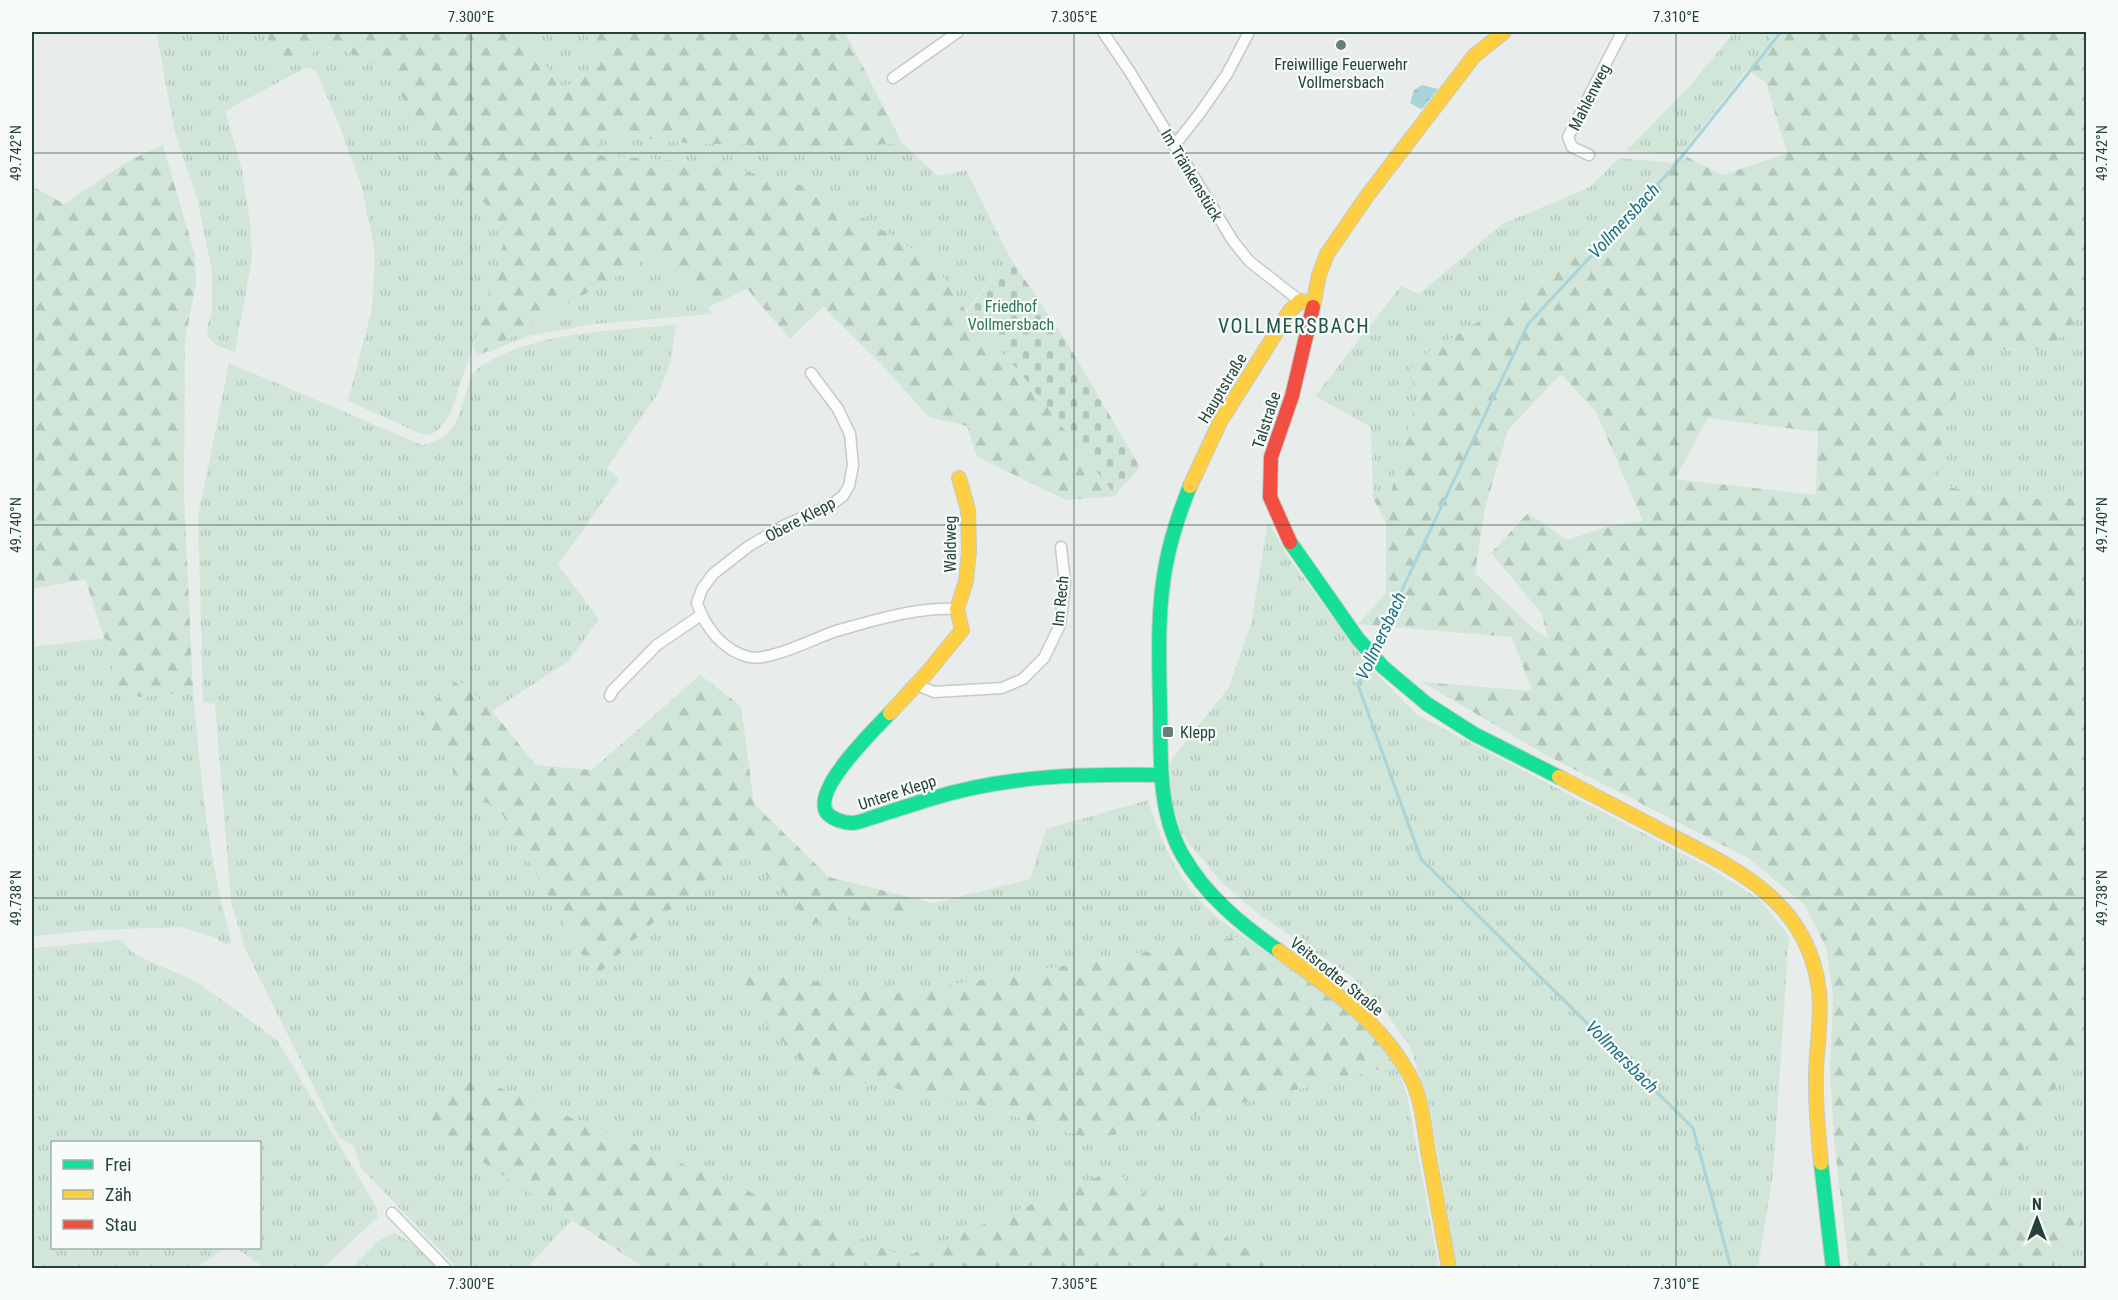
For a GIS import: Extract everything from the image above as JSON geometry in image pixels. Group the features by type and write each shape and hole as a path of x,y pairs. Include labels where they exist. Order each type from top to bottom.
{"street":[{"path":"893,78 958,32"},
{"name":"Im Tränkenstück","path":"1103,32 1233,241 1249,261 1307,302"},
{"path":"1174,146 1227,74 1249,32"},
{"path":"1307,302 1333,244 1425,117 1474,56 1504,32"},
{"name":"Mahlenweg","path":"1589,155 1572,147 1568,137 1622,32"},
{"name":"Talstraße","path":"1307,302 1292,396 1271,457 1269,497 1291,544 1358,639 1383,666 1427,704 1474,734 1725,863 1753,881 1777,901 1799,930 1812,958 1819,985 1820,1023 1815,1083 1817,1126 1833,1269"},
{"name":"Hauptstraße","path":"1161,775 1159,658 1161,594 1170,543 1178,516 1214,432 1289,312 1307,302"},
{"name":"Obere Klepp","path":"701,615 697,603 702,589 713,574 749,546 783,526 831,505 843,496 849,486 853,465 850,434 829,394 812,373"},
{"name":"Waldweg","path":"957,609 966,581 969,550 968,510 959,478"},
{"name":"Im Rech","path":"917,685 934,692 1002,688 1023,679 1044,658 1060,625 1065,583 1061,547"},
{"path":"610,696 612,690 657,645 701,615 726,648 750,658 777,654 834,632 901,613 943,608 957,609"},
{"name":"Untere Klepp","path":"957,609 962,630 917,685 835,776 824,800 825,810 830,818 853,823 952,792 1007,780 1099,774 1161,775"},
{"name":"Veitsrodter Straße","path":"1161,775 1163,798 1172,834 1180,854 1193,873 1240,921 1351,1005 1390,1043 1412,1077 1422,1116 1449,1269"},
{"path":"392,1213 445,1269"}],"green space":[{"path":"156,32 266,32 276,66 316,46 341,49 387,70 461,198 485,203 505,239 489,299 450,414 440,428 430,435 419,433 348,401 372,309 375,252 362,188 340,127 316,71 307,67 225,111 241,166 250,220 252,258 235,352 216,345 208,337 207,328 212,311 212,271 197,198 175,133"},
{"path":"266,32 526,32 560,90 600,65 586,32 845,32 902,143 783,152 741,144 692,144 667,140 598,136 598,155 717,164 818,190 932,261 966,311 1023,376 1116,496 1066,500 977,457 967,426 929,417 883,366 823,307 790,339 747,289 709,307 646,246 637,270 614,277 478,356 473,348 505,239 485,203 461,198 387,71 341,49 317,46 312,55 276,66"},
{"path":"526,32 586,32 600,65 560,90"},
{"path":"1734,32 1773,32 1767,44 1681,154 1626,151 1690,86"},
{"path":"1773,32 2086,32 2086,300 2083,313 2047,350 1977,349 1952,403 1934,473 1935,484 1991,495 2049,499 2086,497 2086,556 2082,611 2066,637 2086,659 2086,1054 2067,1065 1990,1215 2082,1217 2053,1268 1849,1268 1834,1141 1830,1070 1833,994 1826,947 1804,904 1748,858 1546,755 1422,682 1532,691 1512,637 1358,624 1386,593 1386,523 1373,498 1389,499 1418,395 1408,372 1416,359 1522,296 1601,236 1681,154 1723,175 1787,153 1766,83 1747,69 1767,44","holes":["1561,374 1596,412 1643,521 1609,526 1567,540 1528,513 1491,553 1542,614 1548,639 1532,627 1475,573 1485,508 1508,430","1708,418 1818,432 1816,495 1675,479"]},
{"path":"597,136 667,140 692,144 741,144 783,152 902,143 938,176 966,170 1009,256 966,311 932,261 717,164 598,155"},
{"path":"163,145 195,255 196,284 185,339 184,495 193,692 139,697 105,684 120,649 104,638 85,579 32,589 32,186 64,204 130,160"},
{"path":"1619,158 1672,163 1601,236 1522,296 1408,372 1418,395 1389,499 1373,498 1371,427 1315,396 1401,286 1419,294 1502,224 1590,187"},
{"path":"646,246 709,307 712,314 595,324 528,336 478,356 614,277 637,270"},
{"name":"Friedhof Vollmersbach","path":"1009,256 1068,344 1140,467 1115,495 1023,376 967,312"},
{"path":"2086,300 2086,497 2030,498 1935,484 1934,473 1952,403 1977,349 2047,350 2083,313"},
{"path":"676,325 671,360 660,390 607,468 619,479 558,565 599,619 569,661 492,711 458,680 469,796 498,807 595,976 650,925 746,853 812,924 912,912 917,899 934,903 1030,879 1046,829 1148,800 1171,859 1188,886 1213,914 1243,936 901,993 753,973 732,984 966,1101 1093,1140 1396,1065 1407,1095 1439,1268 1285,1268 1263,1254 1168,1213 1114,1171 905,1258 474,1077 411,1115 572,1220 527,1268 457,1268 361,1168 354,1146 339,1138 246,951 231,902 215,704 203,702 198,516 229,363 422,445 449,433 457,419 473,374 500,355 523,346 574,335"},
{"path":"1268,521 1288,557 1365,661 1356,683 1370,667 1417,715 1708,867 1759,899 1789,936 1773,1173 1758,1268 1457,1268 1429,1102 1410,1047 1382,1007 1351,976 1256,912 1221,882 1181,833 1172,802 1169,763 1229,687 1251,624"},
{"path":"2086,556 2086,659 2066,637 2082,611"},
{"path":"104,638 120,649 106,684 139,697 193,692 211,849 232,943 226,945 216,938 181,927 95,930 32,936 32,647"},
{"path":"700,675 741,706 754,804 829,877 917,899 913,912 812,924 746,853 650,925 595,977 498,807 469,797 420,714 458,680 492,711 536,765 592,770"},
{"path":"1243,936 1347,1008 1384,1048 1396,1065 1093,1140 966,1101 813,1074 731,984 753,973 901,993"},
{"path":"121,940 136,955 197,982 277,1040 376,1206 378,1217 323,1268 265,1268 237,1249 261,1249 261,1141 51,1141 51,1249 224,1249 195,1268 32,1268 32,948"},
{"path":"2086,1054 2086,1268 2053,1268 2081,1217 1990,1215 2067,1065"},
{"path":"474,1077 905,1257 1114,1170 1168,1213 1263,1254 1285,1268 645,1268 411,1115"},
{"path":"394,1233 412,1243 439,1268 351,1268 378,1241"}],"water":[{"path":"1422,85 1438,89 1421,109 1410,103 1414,90"}],"waterway":[{"name":"Vollmersbach","path":"1373,651 1528,324 1671,170 1781,32"},
{"name":"Vollmersbach","path":"1369,659 1358,685 1421,859 1693,1128 1731,1268"}],"traffic: fast":[{"path":"1190,486 1170,544 1161,599 1160,743 1165,802 1175,839 1183,856 1202,884 1238,920 1279,951"},
{"path":"1290,542 1358,639 1383,667 1427,704 1474,734 1559,777"},
{"path":"890,713 847,760 828,790 824,803 827,813 835,819 857,822 959,791 1016,781 1073,776 1161,775"},
{"path":"1821,1163 1833,1268"}],"traffic: slow":[{"path":"1313,307 1319,275 1327,254 1367,196 1474,56 1504,32"},
{"path":"1190,486 1220,422 1289,312 1300,301 1314,303"},
{"path":"890,713 962,630 957,609 966,581 969,550 968,510 959,478"},
{"path":"1559,777 1694,847 1744,876 1766,892 1785,911 1801,934 1812,960 1820,1000 1816,1083 1821,1163"},
{"path":"1279,951 1352,1006 1369,1022 1398,1056 1410,1076 1422,1112 1449,1268"}],"traffic: jam":[{"path":"1290,542 1270,497 1271,457 1292,396 1313,307"}],"place":[{"name":"Freiwillige Feuerwehr Vollmersbach","path":"1341,45"},
{"name":"Klepp","path":"1168,732"}],"district":[{"name":"VOLLMERSBACH","path":"1294,326"}]}
